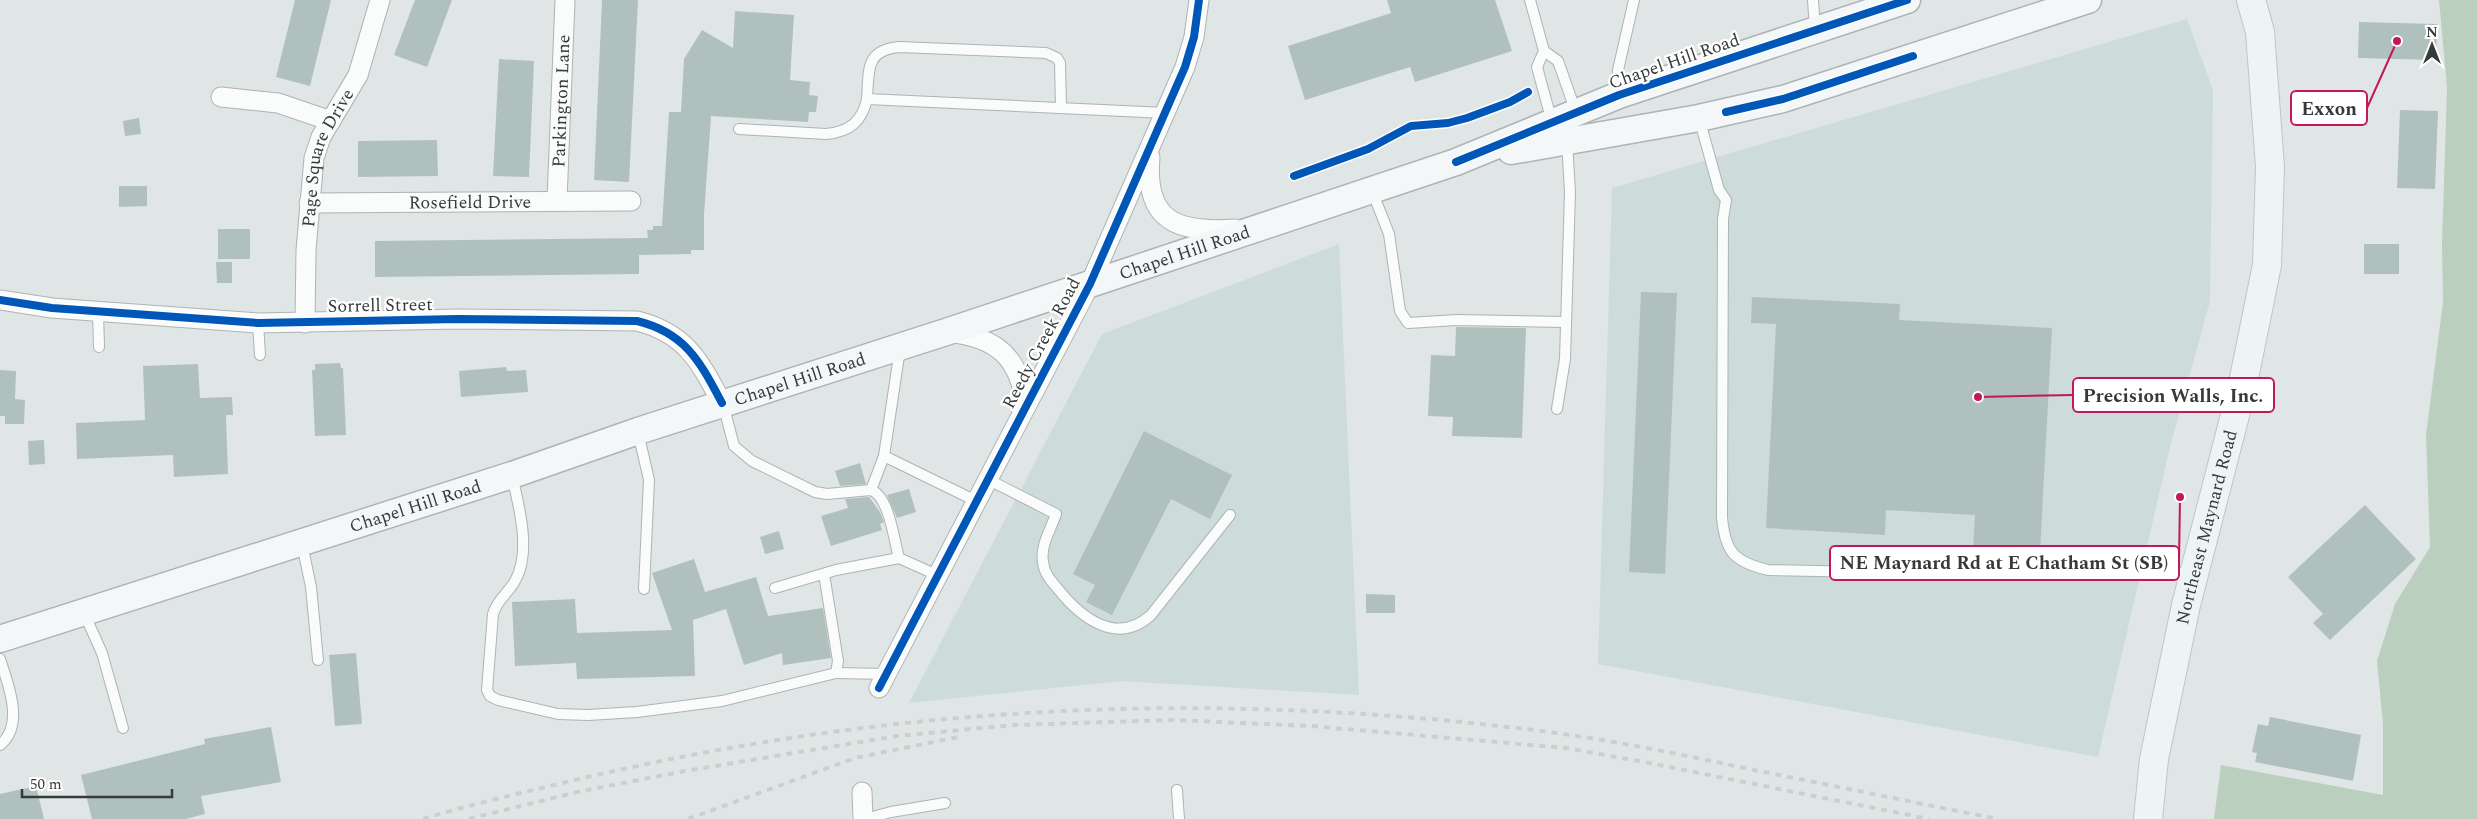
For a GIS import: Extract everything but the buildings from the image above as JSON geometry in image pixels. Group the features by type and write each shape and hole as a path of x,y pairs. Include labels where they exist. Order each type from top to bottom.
{"main road":[{"name":"Chapel Hill Road","path":"1559,132 1576,112 1619,95 1907,0"},
{"name":"Chapel Hill Road","path":"0,639 302,540 512,475 722,403 946,332 1456,162 1559,132 1699,118 1783,99 2088,0"},
{"name":"Northeast Maynard Road","path":"2148,819 2154,758 2193,578 2242,388 2267,265 2270,166 2260,32 2251,0"}],"street":[{"name":"Page Square Drive","path":"305,323 309,203 314,158 321,136 358,75 380,0"},
{"name":"Parkington Lane","path":"558,201 565,0"},
{"name":"Reedy Creek Road","path":"883,681 1090,284 1166,113 1187,60 1194,38 1199,0"},
{"path":"221,96 278,102 331,120"},
{"name":"Reedy Creek Road","path":"1150,148 1149,178 1153,200 1175,225 1212,230 1264,226"},
{"name":"Rosefield Drive","path":"309,203 631,201"},
{"name":"Sorrell Street","path":"0,300 52,308 258,323 458,319 637,321 663,329 690,350 701,363 722,403"},
{"name":"Reedy Creek Road","path":"946,332 966,334 986,340 1006,353 1023,387 1026,406"},
{"path":"862,792 864,819"}],"lane":[{"path":"1530,0 1544,52 1537,68 1559,132 1570,192 1565,359 1557,409"},
{"path":"1619,95 1618,70 1634,0"},
{"path":"1813,0 1815,29"},
{"path":"739,129 826,134 838,133 849,128 860,118 867,99 869,70 875,55 880,50 899,47 1052,55 1060,63 1061,68 1061,107"},
{"path":"1544,52 1558,61 1576,112"},
{"path":"867,99 1166,113"},
{"path":"1699,118 1719,190 1726,200 1723,219 1722,517 1724,536 1730,551 1740,561 1768,570 2034,575 2053,572 2075,557 2135,559 2193,578"},
{"path":"1372,190 1389,234 1400,311 1408,323 1457,320 1566,322"},
{"path":"98,312 99,347"},
{"path":"258,323 260,355"},
{"path":"870,490 884,456 900,346"},
{"path":"722,403 734,446 752,461 815,492 827,494 870,490 877,492 884,502 899,558"},
{"path":"638,431 649,480 644,589"},
{"path":"884,456 976,501"},
{"path":"512,475 521,518 521,561 516,580 498,602 492,614 487,690 488,694 494,698 558,714 588,715 637,712 722,701 836,673 883,681"},
{"path":"987,479 1056,514 1043,548 1042,562 1047,575 1083,616 1098,624 1112,628 1131,628 1142,624 1230,515"},
{"path":"302,540 311,587 318,660"},
{"path":"775,588 824,574 899,558 937,575"},
{"path":"824,574 838,662 836,673"},
{"path":"84,612 102,653 123,728"},
{"path":"0,659 14,711 9,734 0,745"},
{"path":"1177,790 1179,819"},
{"path":"864,819 945,803"}],"shaded area":[{"path":"2187,19 2213,90 2210,301 2170,447 2098,757 1598,664 1612,188"},
{"path":"1339,244 1359,695 1121,681 909,703 1102,334"}],"green space":[{"path":"2439,0 2477,0 2477,819 2214,819 2221,765 2383,795 2383,724 2377,661 2395,604 2430,547 2426,435 2443,302 2442,243 2447,88"}],"railway":[{"path":"423,819 571,781 690,755 808,735 927,721 1046,712 1165,708 1284,710 1404,717 1525,729 1669,752 1998,819"},
{"path":"469,819 577,792 685,771 897,736 1014,725 1173,720 1311,726 1566,748 1929,819"},
{"path":"688,819 855,758 963,736"}],"cycle path":[{"path":"879,688 1090,284 1185,67 1194,37 1199,0"},
{"path":"1456,162 1619,95 1907,0"},
{"path":"1726,112 1783,99 1913,56"},
{"path":"1294,176 1368,149 1411,126 1448,123 1467,118 1510,102 1528,92"},
{"path":"0,300 52,308 258,323 458,319 637,321 654,326 680,341 698,362 722,403"}],"place":[{"name":"Exxon","path":"2397,41"},
{"name":"Precision Walls, Inc.","path":"1978,397"},
{"name":"NE Maynard Rd at E Chatham St (SB)","path":"2180,497"}]}
